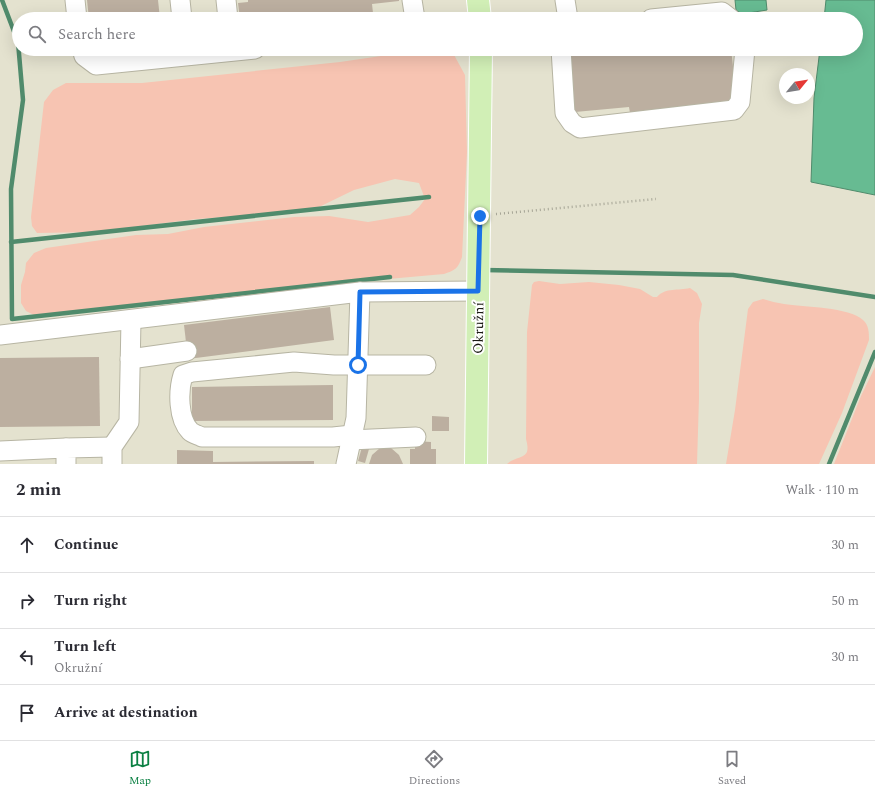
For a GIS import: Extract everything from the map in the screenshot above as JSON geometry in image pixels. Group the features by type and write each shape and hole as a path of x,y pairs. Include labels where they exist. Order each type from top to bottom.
{"main road":[{"path":"478,0 479,12"},
{"name":"Okružní","path":"476,464 481,56"}],"lane":[{"path":"75,0 76,12"},
{"path":"180,0 181,12"},
{"path":"226,0 227,12"},
{"path":"412,0 414,12"},
{"path":"565,0 567,12"},
{"path":"84,56 96,66 160,56"},
{"path":"561,56 565,113 572,123 580,128 734,110 740,102 743,56"},
{"path":"0,335 360,292 478,291"},
{"path":"346,464 356,418 360,292"},
{"path":"0,451 66,456 112,456 129,422 131,320"},
{"path":"130,359 187,350"},
{"path":"416,437 202,437 191,432 185,423 180,403 180,386 183,375 192,372 294,362 334,365 426,365"}],"path":[{"path":"480,216 656,199"}],"shaded area":[{"path":"735,0 766,0 767,10 739,12 736,10"},
{"path":"826,0 875,0 875,195 811,182 814,104 815,104 815,90 819,56 863,56 863,12 825,12"},
{"path":"381,56 455,56 465,75 467,152 462,257 458,266 454,270 444,274 87,312 36,316 26,311 21,303 21,285 26,263 34,253 46,248 136,235 168,234 204,227 294,217 329,216 368,222 410,215 425,199 419,183 395,179 354,190 319,207 271,214 196,219 95,232 37,233 32,226 31,217 44,102 53,90 66,83 142,83 340,62"},
{"path":"539,281 560,284 589,282 619,285 640,289 653,297 657,297 668,291 690,288 697,293 702,304 699,323 697,464 507,464 523,456 527,451 527,332 532,285 534,282"},
{"path":"763,299 776,303 826,308 848,312 863,320 868,327 869,340 842,413 819,464 726,464 735,410 748,309 753,302"},
{"path":"875,367 875,464 834,464 861,396"}],"building":[{"path":"87,0 158,0 159,12 88,12"},
{"path":"248,0 399,0 372,4 373,12 239,12 238,3 248,2"},
{"path":"569,56 732,56 737,101 630,113 629,107 575,112"},
{"path":"330,307 334,340 188,359 184,325"},
{"path":"99,357 100,426 0,427 0,358"},
{"path":"333,385 333,420 192,421 192,387"},
{"path":"432,416 449,417 449,431 432,431"},
{"path":"415,441 431,442 431,449 436,449 436,464 410,464 410,449 415,449"},
{"path":"362,447 369,449 365,463 358,461"},
{"path":"380,448 391,448 399,455 403,464 369,464 372,455"},
{"path":"177,450 213,451 213,462 314,461 314,464 177,464"}],"waterway":[{"path":"2,0 12,26"},
{"path":"19,56 23,100 11,189 12,319 390,277"},
{"path":"11,242 429,197"},
{"path":"484,270 733,275 875,297"},
{"path":"829,464 875,352"}],"route":[{"path":"358,365 360,292 478,291 480,216"}]}
